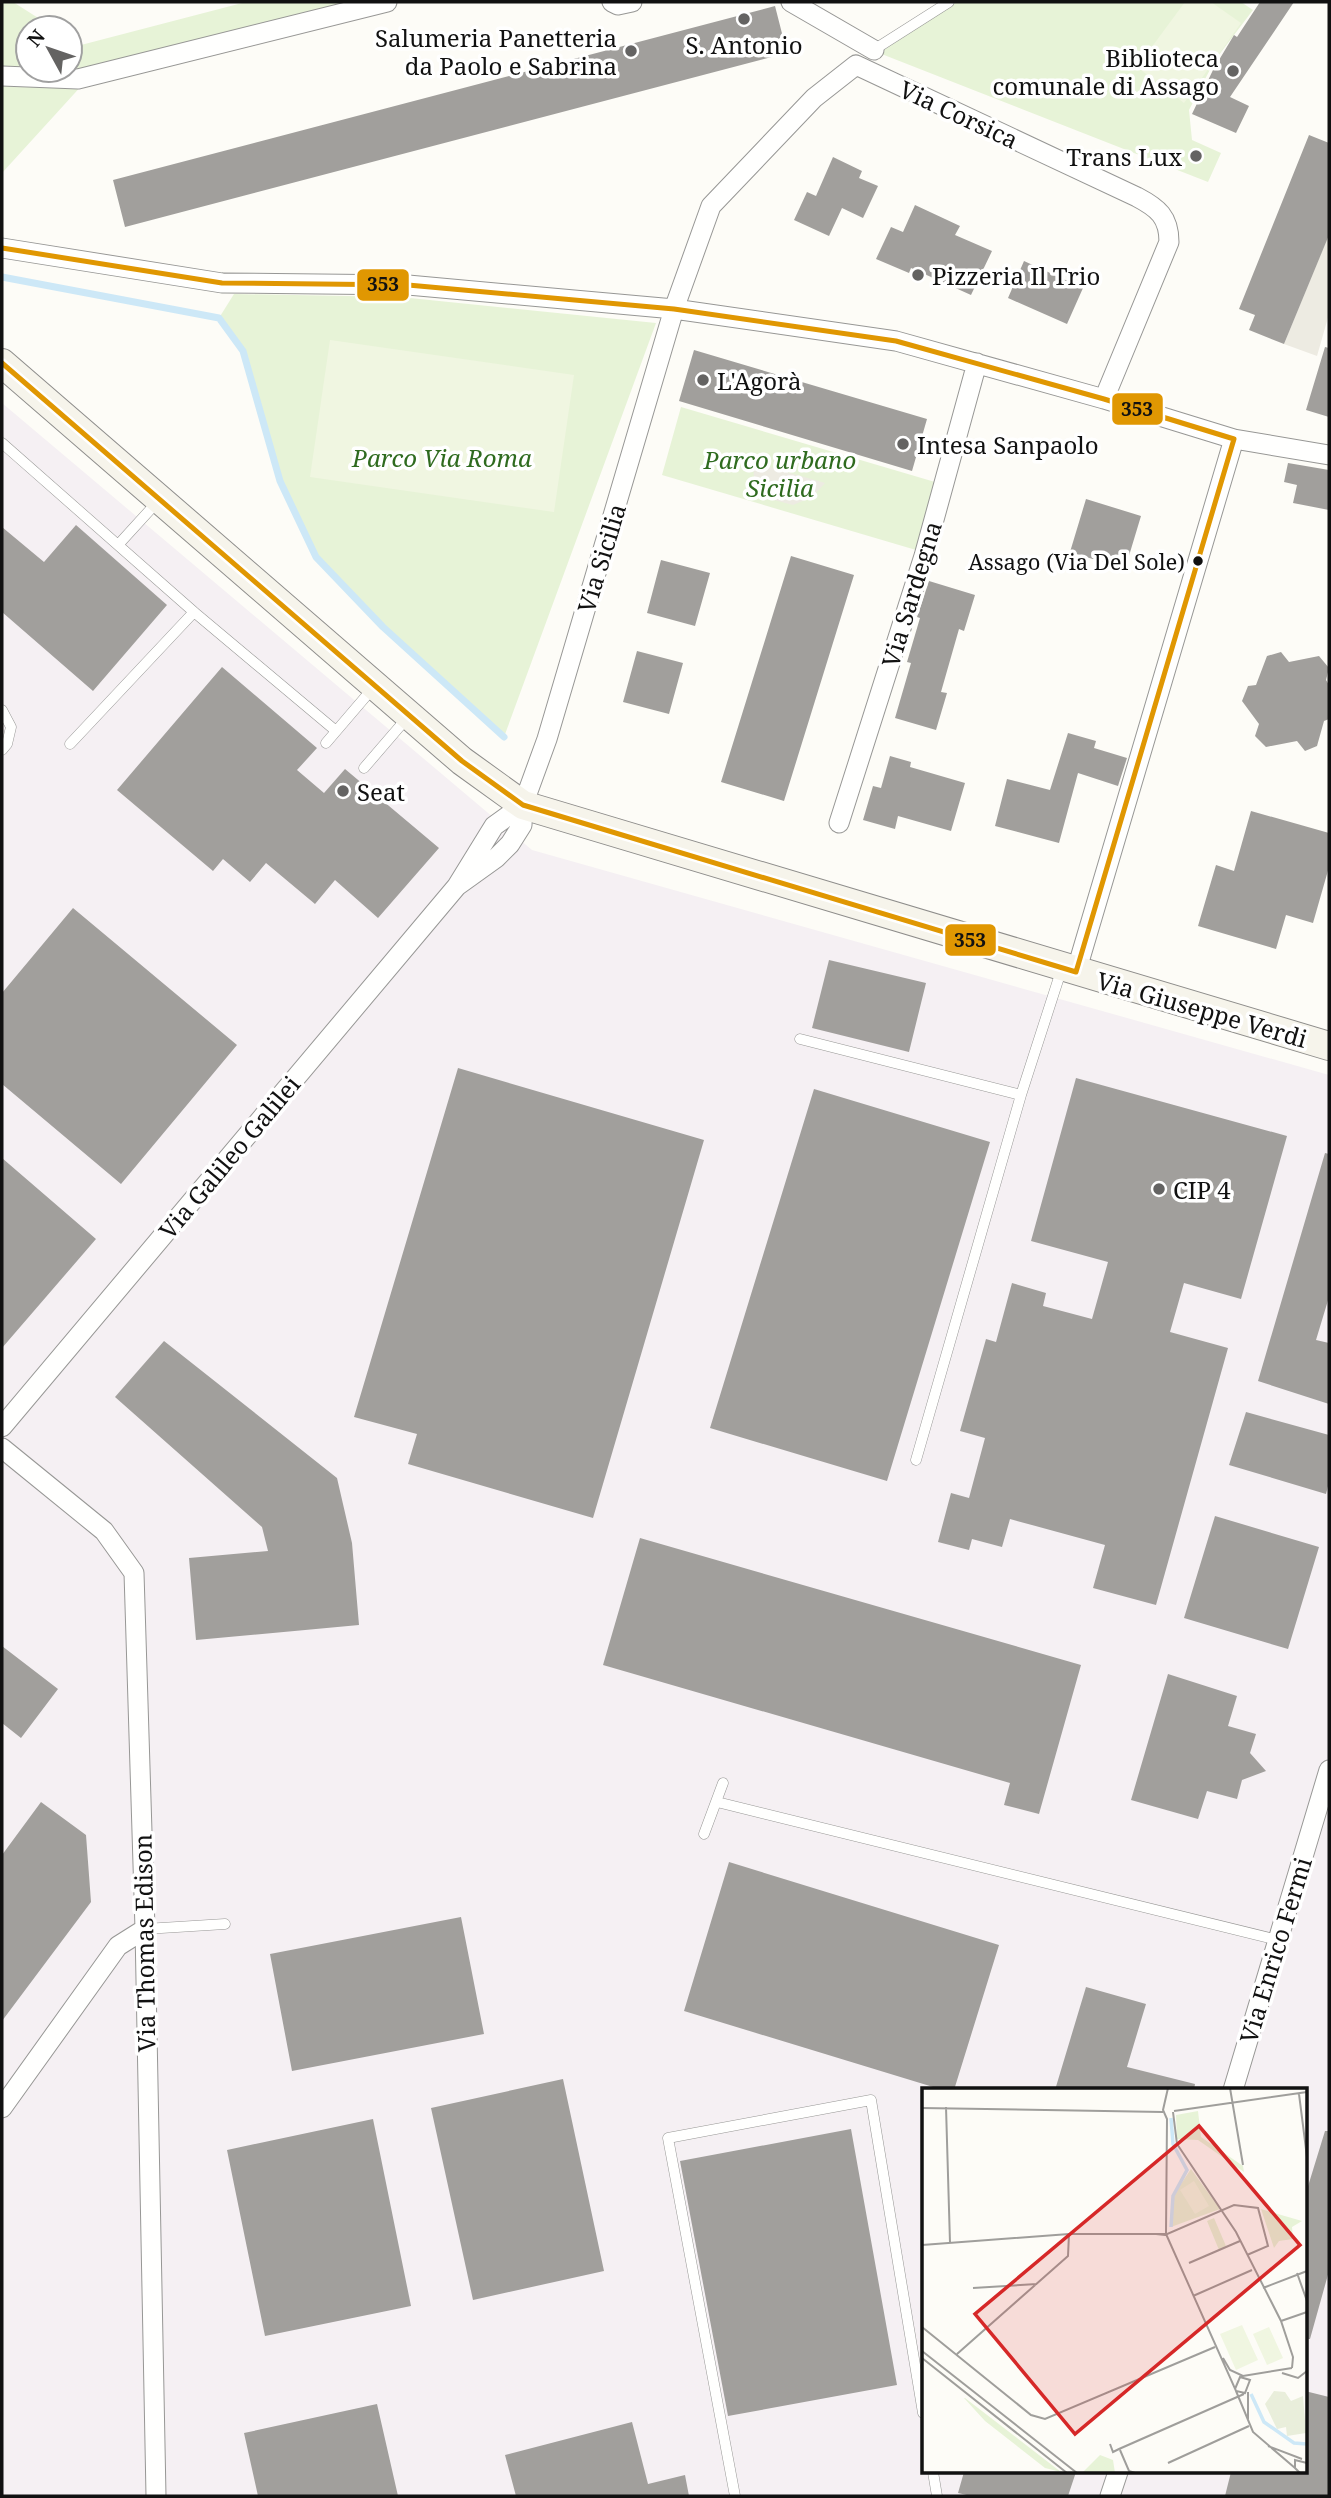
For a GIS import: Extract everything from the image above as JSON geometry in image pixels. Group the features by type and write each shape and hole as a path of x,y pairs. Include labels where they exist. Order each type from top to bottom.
{"main road":[{"name":"Via Giuseppe Verdi","path":"2,363 462,761 523,805 1329,1046"}],"street":[{"path":"2,76 78,79 387,2"},
{"path":"612,2 618,5 632,2"},
{"path":"791,2 874,50"},
{"path":"674,309 711,205 814,98 856,65"},
{"name":"Via Corsica","path":"856,65 1137,197 1163,214 1169,230 1166,252 1104,399"},
{"path":"2,248 222,283 408,285 674,309 896,341 1104,399 1234,439 1329,455"},
{"name":"Via Sicilia","path":"523,805 547,739 674,309"},
{"name":"Via Sardegna","path":"839,823 925,556 977,363"},
{"path":"1069,970 1234,439"},
{"name":"Via Galileo Galilei","path":"2,1427 457,886 496,859 510,844 522,825 523,805"},
{"name":"Via Thomas Edison","path":"2,1448 104,1531 134,1573 145,1929 156,2496"},
{"name":"Via Enrico Fermi","path":"1234,2088 1329,1770"},
{"path":"2,2108 118,1946 145,1929"},
{"path":"1110,2496 1117,2474"}],"lane":[{"path":"856,65 874,50 948,2"},
{"path":"2,443 194,612 336,731"},
{"path":"118,545 159,499"},
{"path":"70,744 194,612"},
{"path":"326,743 375,686"},
{"path":"2,710 11,727 2,750"},
{"path":"364,768 410,716"},
{"path":"916,1460 1021,1095 1069,970"},
{"path":"800,1039 1021,1095"},
{"path":"704,1833 723,1783"},
{"path":"717,1802 1278,1940"},
{"path":"145,1929 225,1924"},
{"path":"735,2496 668,2138 871,2100 922,2407"},
{"path":"933,2474 937,2496"}],"shaded area":[{"path":"1329,234 1329,314 1317,356 1284,344"},
{"path":"2,403 532,850 1329,1075 1329,2496 2,2496"},
{"path":"753,462 825,483 812,497 793,505 770,499 754,479"}],"green space":[{"path":"2,2 13,2 32,14 14,14 14,84 83,84 2,173"},
{"path":"246,2 395,2 84,83 84,44"},
{"path":"957,2 1241,2 1253,10 1215,60 1189,110 1192,140 1221,153 1208,182 879,53"},
{"path":"1185,2 1211,2 1241,23 1184,103 1137,67"},
{"name":"Parco Via Roma","path":"234,294 400,297 656,323 504,737 383,627 316,557 280,481 243,351 219,318"},
{"path":"330,340 574,375 554,512 310,477"},
{"name":"Parco urbano Sicilia","path":"681,407 935,482 916,550 662,475"}],"building":[{"path":"1260,2 1294,2 1230,97 1249,106 1236,133 1192,114 1213,70 1234,35 1237,37"},
{"path":"775,6 787,53 125,227 113,180"},
{"path":"1309,135 1329,143 1329,235 1284,344 1249,330 1255,315 1239,309"},
{"path":"833,157 862,171 859,178 878,186 863,218 842,208 829,236 794,220 807,192 816,196"},
{"path":"915,205 960,226 955,235 992,251 971,295 911,268 909,273 876,259 891,227 903,232"},
{"path":"1024,261 1083,288 1067,324 1008,298"},
{"path":"1325,347 1329,348 1329,417 1306,410"},
{"path":"694,350 927,419 912,471 679,401"},
{"path":"1288,463 1329,470 1329,510 1293,503 1297,485 1284,482"},
{"path":"1086,499 1141,516 1125,569 1070,552"},
{"path":"76,525 167,605 93,691 2,612 2,527 44,562"},
{"path":"791,556 854,575 784,801 721,782"},
{"path":"661,560 710,573 695,626 647,613"},
{"path":"929,581 975,595 964,631 959,629 941,692 947,693 936,730 895,718 911,663 907,662 920,618 917,617"},
{"path":"637,651 683,663 669,714 623,702"},
{"path":"1281,652 1289,662 1319,656 1329,668 1326,680 1329,685 1329,719 1324,721 1317,746 1305,751 1297,741 1266,747 1255,736 1259,724 1242,701 1248,686 1256,685 1267,656"},
{"path":"222,667 317,748 297,770 324,793 345,769 439,848 378,918 335,880 315,904 266,863 250,882 223,859 213,871 117,790"},
{"path":"1068,733 1096,741 1094,748 1127,758 1118,786 1078,773 1059,843 995,826 1007,779 1050,790"},
{"path":"890,756 911,762 910,767 965,783 951,831 898,816 895,829 863,820 873,786 881,788"},
{"path":"1251,811 1329,833 1329,867 1313,923 1286,915 1276,949 1198,926 1216,865 1234,871"},
{"path":"73,908 237,1045 121,1184 2,1084 2,993"},
{"path":"829,960 926,983 909,1052 812,1028"},
{"path":"458,1068 704,1140 593,1518 408,1464 417,1434 354,1417"},
{"path":"1076,1078 1287,1136 1241,1299 1184,1283 1170,1332 1228,1348 1156,1605 1093,1588 1105,1545 1010,1519 1002,1547 972,1539 969,1550 938,1542 951,1493 969,1498 985,1438 960,1431 986,1339 996,1342 1012,1283 1046,1293 1043,1306 1092,1319 1108,1262 1031,1241"},
{"path":"814,1089 990,1142 887,1481 710,1428"},
{"path":"1325,1153 1329,1154 1329,1297 1316,1340 1329,1343 1329,1404 1258,1381"},
{"path":"2,1158 96,1239 2,1348"},
{"path":"164,1341 337,1478 352,1543 359,1625 196,1640 189,1558 268,1551 262,1527 115,1397"},
{"path":"1246,1412 1329,1435 1329,1482 1326,1494 1229,1465"},
{"path":"1215,1516 1319,1547 1288,1649 1184,1618"},
{"path":"640,1538 1081,1665 1039,1814 1004,1805 1010,1783 603,1665"},
{"path":"2,1646 58,1689 21,1738 2,1723"},
{"path":"1168,1674 1237,1696 1228,1726 1256,1734 1250,1753 1266,1771 1242,1780 1237,1799 1207,1791 1198,1819 1131,1800"},
{"path":"41,1802 86,1835 91,1902 2,2021 2,1855"},
{"path":"729,1862 999,1945 955,2088 936,2088 684,2011"},
{"path":"461,1917 484,2034 292,2071 270,1954"},
{"path":"1086,1987 1146,2004 1127,2067 1195,2084 1194,2088 1056,2088"},
{"path":"563,2079 604,2271 473,2300 431,2108"},
{"path":"373,2119 411,2306 265,2336 227,2150"},
{"path":"851,2129 897,2385 728,2416 680,2161"},
{"path":"1325,2131 1329,2131 1329,2271 1310,2339 1306,2339 1306,2193"},
{"path":"1306,2391 1329,2397 1329,2496 1225,2496 1230,2474 1306,2474"},
{"path":"377,2404 398,2496 258,2496 244,2433"},
{"path":"632,2422 648,2484 685,2475 689,2496 516,2496 505,2455"},
{"path":"963,2474 1075,2474 1068,2496 971,2496 958,2493"}],"waterway":[{"path":"2,277 219,318 243,351 280,481 316,557 383,627 504,737"}],"transit line":[{"name":"353","path":"2,248 222,283 408,285 674,309 896,341 1104,399 1234,439 1076,972 523,805 462,761 2,363"}],"place":[{"name":"S. Antonio","path":"744,19"},
{"name":"Salumeria Panetteria da Paolo e Sabrina","path":"631,51"},
{"name":"Biblioteca comunale di Assago","path":"1233,71"},
{"name":"Trans Lux","path":"1196,156"},
{"name":"Pizzeria Il Trio","path":"918,275"},
{"name":"L'Agorà","path":"703,380"},
{"name":"Intesa Sanpaolo","path":"903,444"},
{"name":"Assago (Via Del Sole)","path":"1198,561"},
{"name":"Seat","path":"343,791"},
{"name":"CIP 4","path":"1159,1189"}]}
